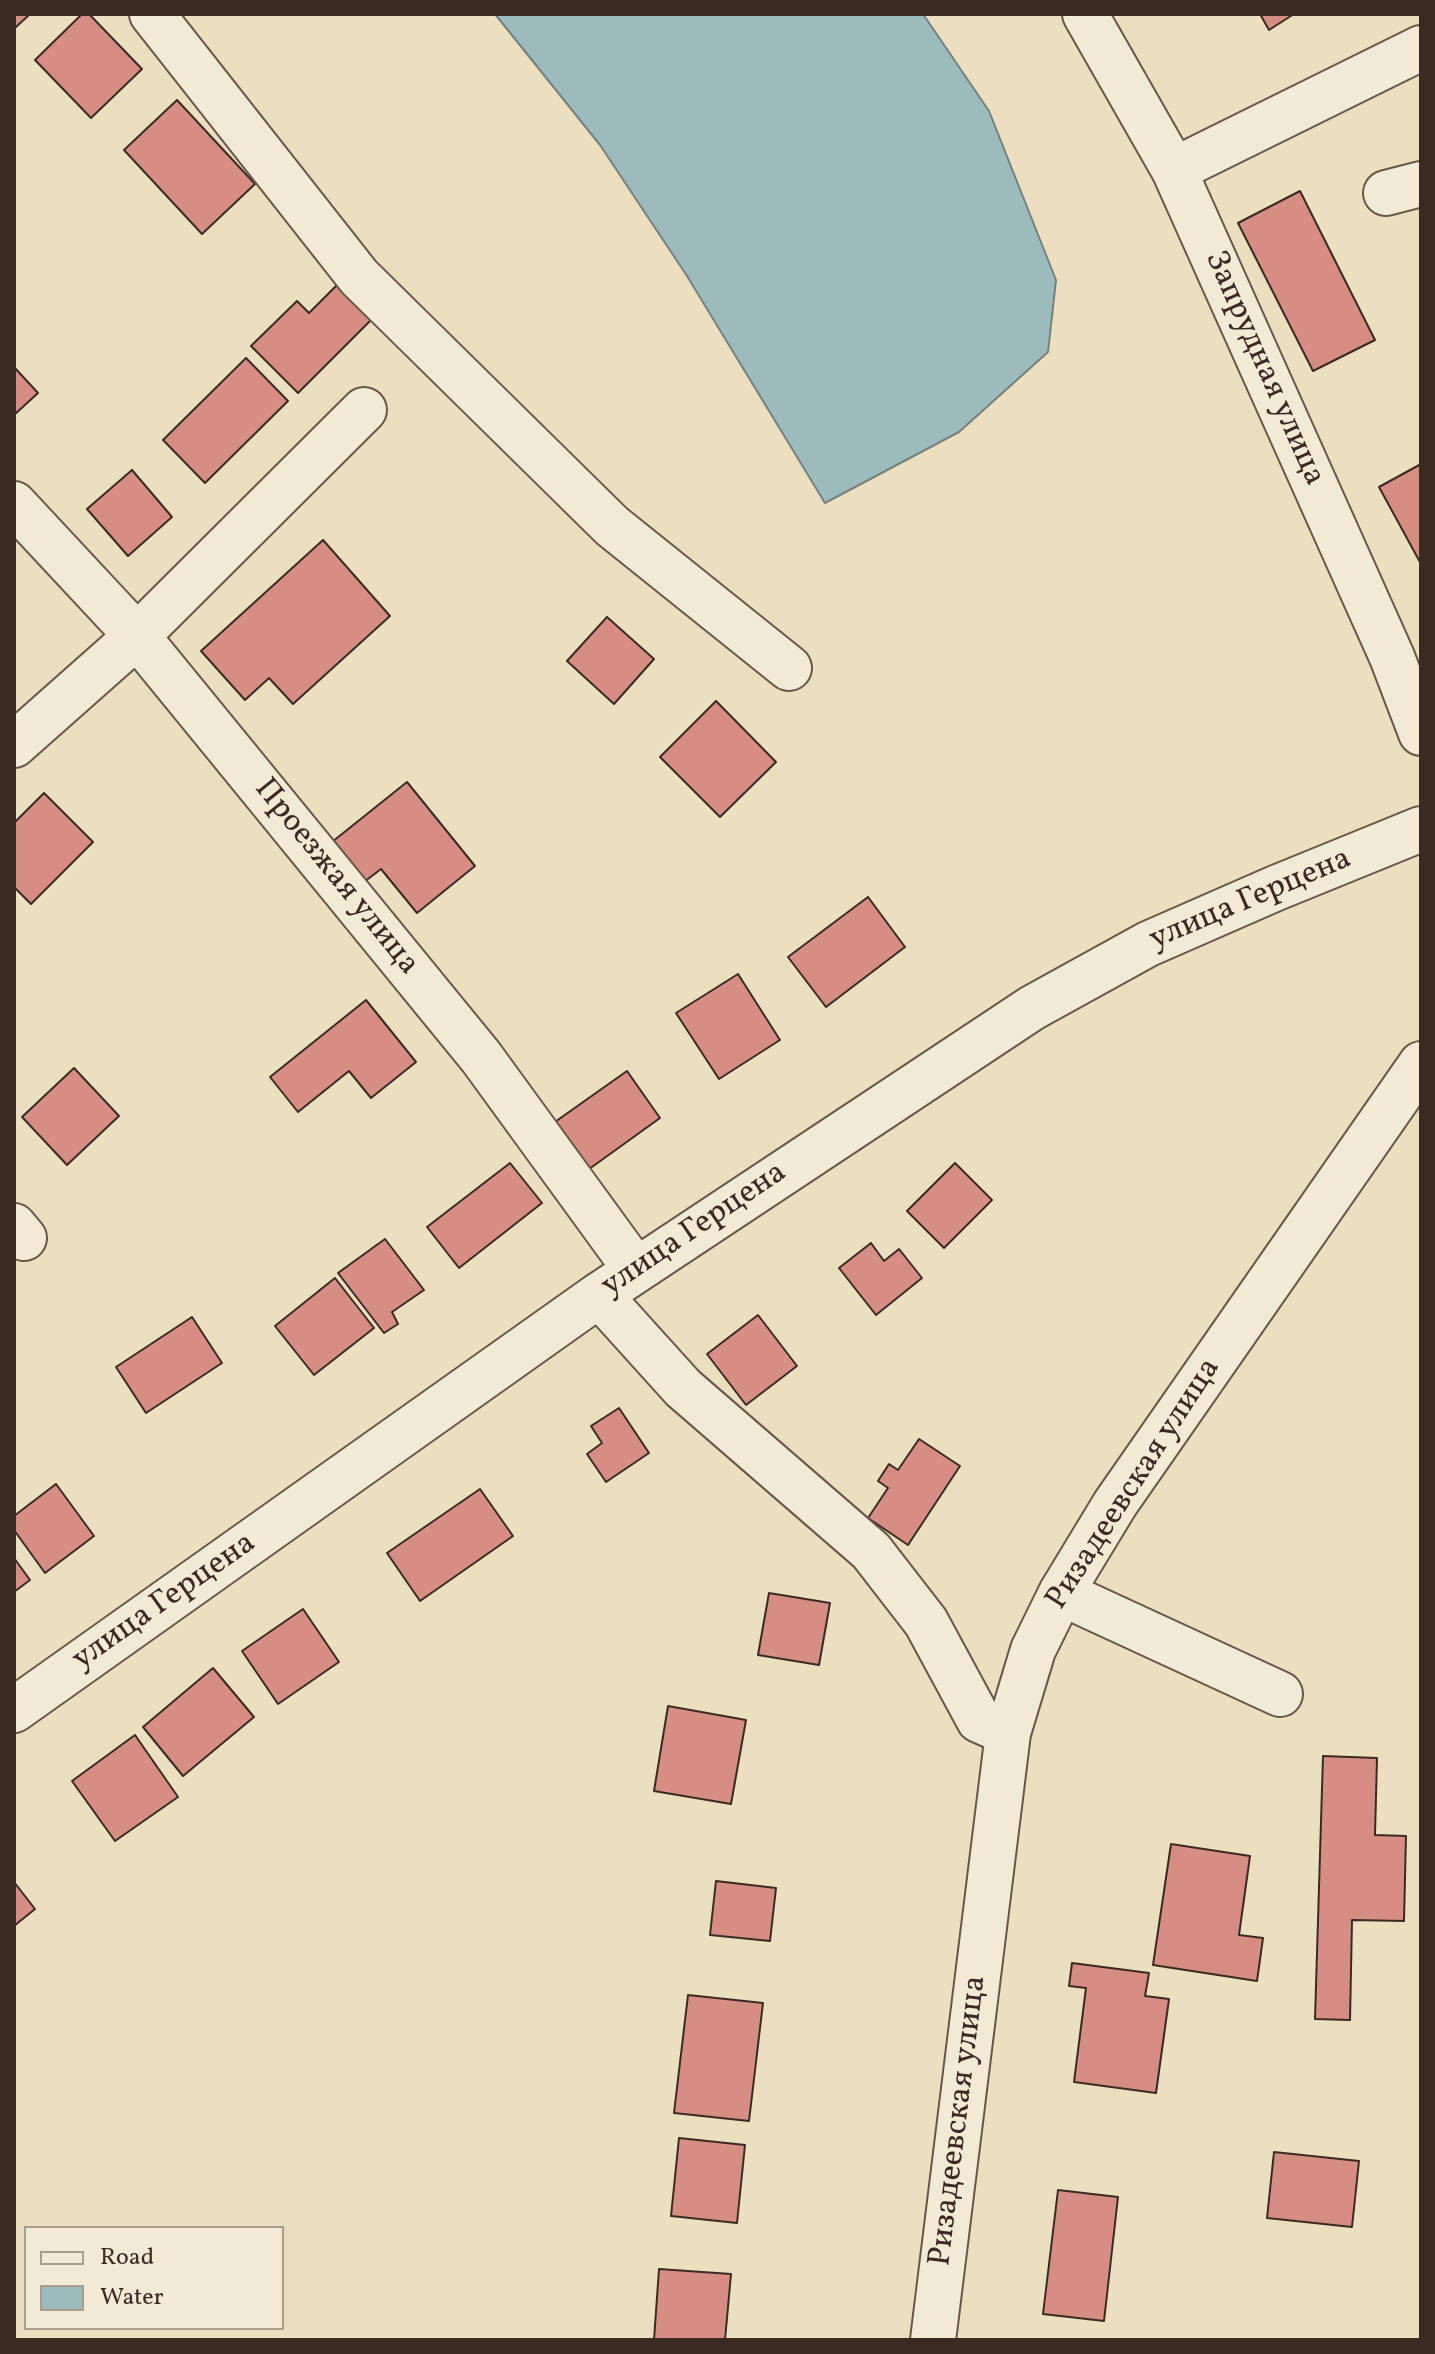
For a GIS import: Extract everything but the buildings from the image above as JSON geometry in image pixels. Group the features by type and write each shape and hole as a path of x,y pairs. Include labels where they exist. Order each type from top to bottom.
{"street":[{"path":"152,14 359,277 612,526 789,668"},
{"name":"Запрудная улица","path":"1085,14 1174,170 1392,657 1421,733"},
{"path":"1174,170 1421,48"},
{"path":"14,745 137,636 364,410"},
{"name":"Проезжая улица","path":"14,504 137,636 481,1057 636,1270"},
{"name":"улица Герцена","path":"14,1710 599,1295 1032,1008 1148,944 1421,829"},
{"name":"Ризадеевская улица","path":"933,2340 1008,1733 1033,1650 1061,1593 1115,1504 1421,1064"},
{"path":"599,1295 683,1388 871,1551 926,1622 979,1720 1008,1733"},
{"path":"1061,1593 1280,1694"}],"water":[{"path":"495,14 923,14 989,111 1056,280 1048,352 959,432 825,503 687,276 600,145"}]}
